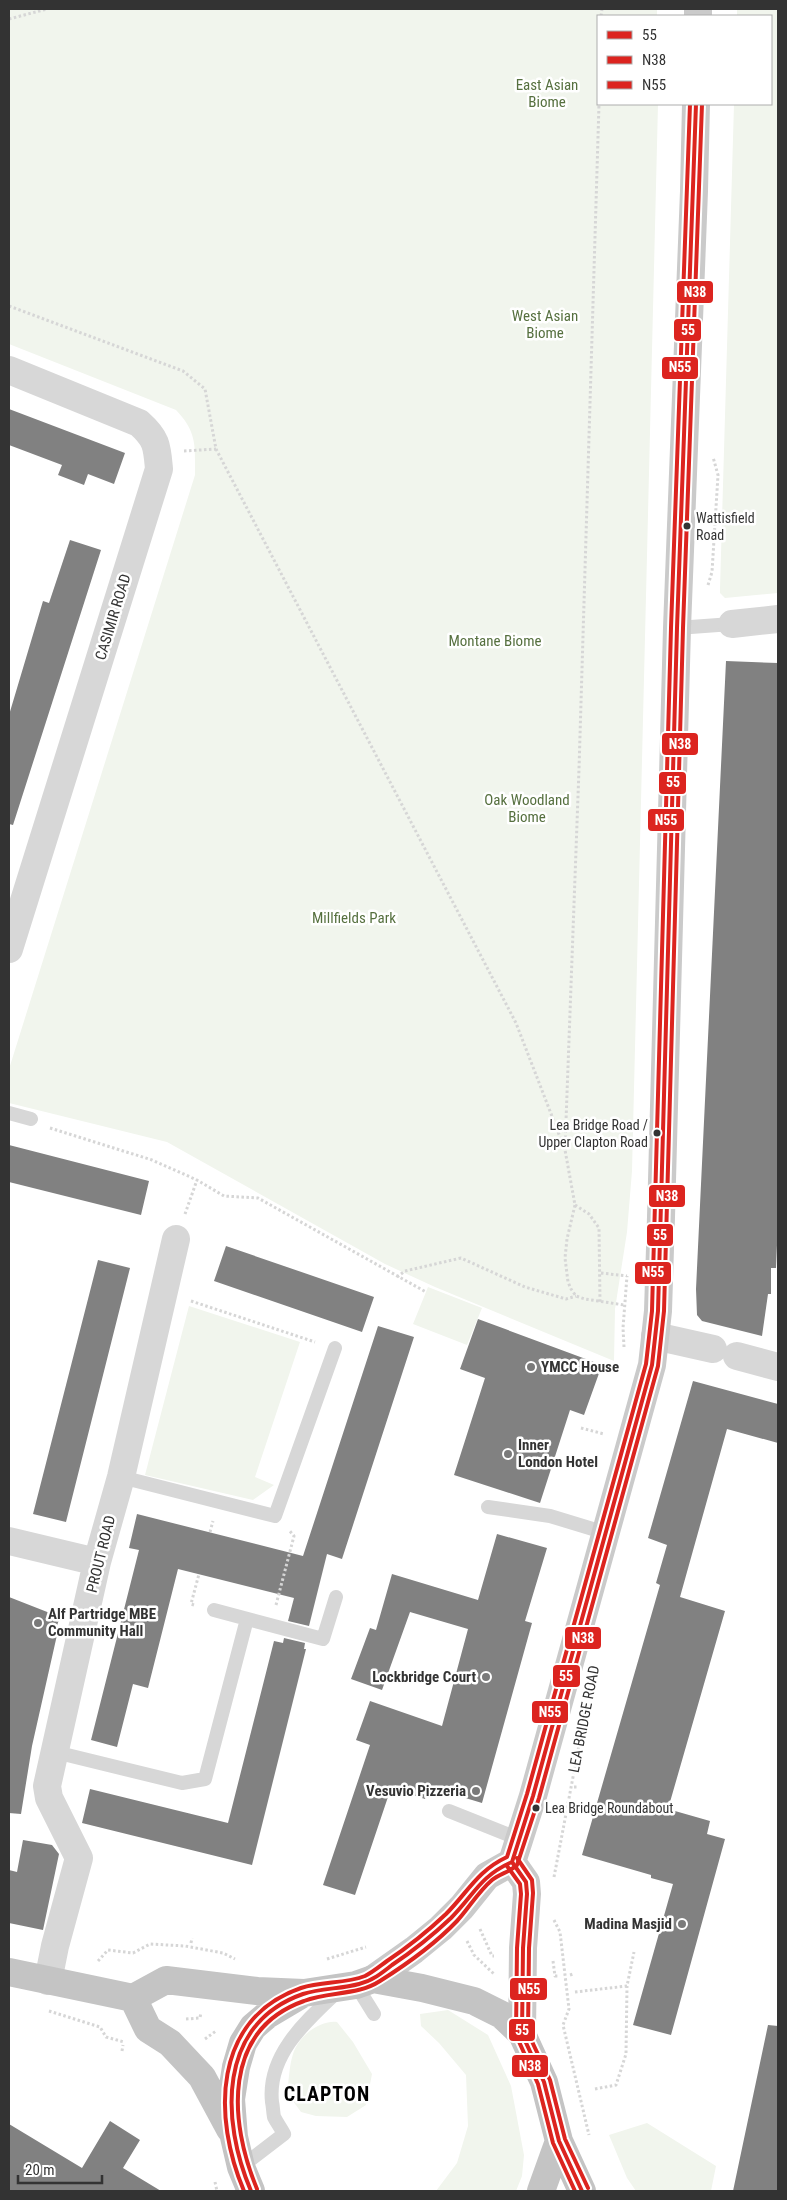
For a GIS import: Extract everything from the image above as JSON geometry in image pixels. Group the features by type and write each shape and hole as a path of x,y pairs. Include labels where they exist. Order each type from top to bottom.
{"highway":[{"path":"9,1972 133,1998 166,1980 257,1991 304,1993 357,1984 441,1992 474,2001 502,2015 522,2034 544,2082 559,2141 582,2191"},
{"path":"251,2191 241,2167 234,2137 231,2100 236,2067 243,2044 253,2027 267,2015 304,1993"},
{"path":"133,1998 148,2029 170,2043 202,2077 234,2137"},
{"path":"541,2191 559,2141"}],"main road":[{"name":"LEA BRIDGE ROAD","path":"515,1850 533,1796 652,1366 656,1336 662,1217 677,628 696,105"},
{"path":"357,1984 414,1950 441,1928 462,1907 487,1876 515,1850 526,1882 527,1894 523,1948 522,2034"}],"street":[{"name":"CASIMIR ROAD","path":"9,370 139,423 152,434 157,445 159,469 9,949"},
{"path":"732,624 778,619"},
{"name":"PROUT ROAD","path":"48,1981 78,1858 49,1798 47,1786 98,1562 121,1478 176,1239"},
{"path":"656,1336 725,1352 778,1368"},
{"path":"9,1541 98,1562"}],"lane":[{"path":"677,628 732,624"},
{"path":"9,1113 31,1119"},
{"path":"121,1478 275,1516 335,1348"},
{"path":"488,1506 550,1516 606,1533"},
{"path":"214,1610 323,1639 336,1597"},
{"path":"55,1752 182,1783 205,1779 247,1619"},
{"path":"449,1811 515,1850"},
{"path":"241,2167 284,2134 274,2116 272,2095 274,2074 298,2030 357,1984 374,2014"}],"path":[{"path":"9,19 47,9"},
{"path":"565,1150 579,769 599,105"},
{"path":"9,306 183,371 205,389 216,449 516,1023 565,1150 575,1205 567,1239 565,1258 568,1282 576,1296"},
{"path":"190,452 216,449"},
{"path":"707,592 712,572 718,475 714,459"},
{"path":"31,1119 52,1129 152,1160 197,1180 224,1196 258,1198 397,1278 426,1292"},
{"path":"176,1239 197,1180"},
{"path":"575,1205 589,1214 599,1228 600,1302"},
{"path":"397,1278 405,1271 461,1258 526,1287 566,1299 576,1296 624,1305"},
{"path":"601,1273 627,1276 624,1305 624,1352"},
{"path":"164,1293 335,1348"},
{"path":"581,1428 599,1432"},
{"path":"271,1625 294,1536 275,1516"},
{"name":"LEA BRIDGE ROAD","path":"554,1878 581,1731"},
{"path":"553,1918 560,1932 569,2009 563,2025 592,2144"},
{"path":"477,1924 492,1956 498,1956"},
{"path":"465,1935 474,1955 497,1977"},
{"path":"191,1943 192,1938"},
{"path":"323,1960 359,1950 375,1943"},
{"path":"595,2089 616,2085 626,2054 626,1986 634,1952"},
{"path":"552,1955 556,1976 558,1976"},
{"path":"575,1992 626,1986"},
{"path":"184,2018 200,2018 201,2009"},
{"path":"45,2010 100,2027 106,2037 129,2044"},
{"path":"122,2051 123,2045"},
{"path":"565,2053 570,2060"}],"green space":[{"name":"Millfields Park","path":"9,9 657,9 657,15 597,15 597,105 658,105 632,1171 627,1232 615,1309 614,1361 435,1287 385,1264 167,1142 9,1103 9,1069 195,475 195,447 188,425 176,410 9,344"},
{"path":"737,9 778,9 778,593 725,598 720,593 720,589 734,105 772,105 772,15 737,15"},
{"path":"428,1287 482,1308 467,1345 413,1324"},
{"path":"189,1306 300,1342 255,1477 274,1485 253,1500 145,1475"},
{"path":"448,2010 488,2035 511,2086 524,2155 522,2176 516,2191 436,2191 457,2163 468,2126 466,2075 439,2043 421,2026 420,2014"},
{"path":"337,2022 353,2042 372,2074 366,2105 347,2117 316,2116 301,2112 287,2093 293,2054 299,2042 310,2031 323,2024"},
{"path":"647,2123 716,2166 711,2191 636,2191 627,2178 609,2135"}],"building":[{"path":"9,409 125,453 114,484 88,474 84,485 58,475 62,465 9,445"},
{"path":"70,540 101,550 13,825 9,824 9,715 43,601 49,603"},
{"path":"726,661 778,663 778,1222 776,1268 771,1268 771,1294 768,1294 762,1336 702,1321 697,1315 696,1289"},
{"path":"9,1145 149,1181 141,1215 9,1182"},
{"path":"226,1246 374,1297 362,1332 214,1281"},
{"path":"98,1260 130,1268 66,1522 33,1514"},
{"path":"478,1319 602,1365 584,1415 570,1410 540,1503 454,1475 485,1378 460,1369"},
{"path":"378,1326 414,1337 342,1559 327,1554 309,1626 288,1621 294,1598 178,1569 148,1688 133,1684 117,1747 91,1740 139,1550 129,1548 137,1514 303,1556"},
{"path":"693,1381 778,1404 778,1443 727,1429 680,1597 725,1611 668,1809 710,1821 707,1834 725,1839 671,2035 633,2025 673,1884 651,1878 651,1875 582,1855 660,1585 656,1583 667,1545 648,1538"},
{"path":"497,1534 547,1548 525,1621 532,1623 482,1803 429,1787 425,1799 391,1788 355,1895 323,1885 370,1745 356,1740 370,1701 442,1726 468,1629 410,1612 382,1690 351,1679 370,1628 376,1630 392,1574 478,1600"},
{"path":"9,1597 60,1617 54,1634 57,1635 32,1746 21,1814 9,1813"},
{"path":"284,1638 305,1643 304,1649 306,1649 252,1865 82,1823 90,1789 228,1823 274,1641 283,1643"},
{"path":"23,1840 52,1845 59,1854 43,1930 9,1923 9,1870 17,1872"},
{"path":"768,2025 778,2026 778,2191 733,2191"},
{"path":"110,2121 140,2140 123,2168 161,2191 9,2191 9,2124 82,2168"}],"transit line":[{"name":"N55","path":"244,2191 234,2163 227,2133 225,2103 228,2074 236,2047 250,2023 272,2003 301,1988 357,1979 371,1973 425,1933 446,1914 480,1875 507,1857 527,1794 646,1364 652,1311 671,628 690,105"},
{"name":"55","path":"251,2191 241,2164 234,2135 232,2106 234,2078 241,2051 254,2028 275,2008 303,1994 359,1984 377,1976 430,1937 459,1910 492,1873 512,1862 533,1796 652,1365 658,1311 677,628 696,105"},
{"name":"N38","path":"257,2189 241,2135 238,2108 239,2081 246,2056 258,2033 277,2015 304,2001 362,1989 380,1981 439,1938 492,1880 517,1865 539,1798 658,1366 664,1311 683,628 702,105"},
{"name":"N55","path":"517,1858 532,1880 533,1893 529,1948 528,2033 550,2080 565,2139 588,2188"},
{"name":"55","path":"512,1862 526,1882 527,1894 523,1948 522,2034 544,2082 559,2141 582,2191"},
{"name":"N38","path":"507,1866 520,1884 521,1894 517,1948 516,2035 538,2084 553,2143 575,2191"}],"place":[{"name":"Wattisfield Road","path":"687,526"},
{"name":"Lea Bridge Road / Upper Clapton Road","path":"657,1133"},
{"name":"YMCC House","path":"531,1367"},
{"name":"Inner London Hotel","path":"508,1454"},
{"name":"Alf Partridge MBE Community Hall","path":"38,1623"},
{"name":"Lockbridge Court","path":"486,1677"},
{"name":"Vesuvio Pizzeria","path":"476,1791"},
{"name":"Lea Bridge Roundabout","path":"536,1808"},
{"name":"Madina Masjid","path":"682,1924"}],"district":[{"name":"CLAPTON","path":"327,2094"}],"park label":[{"name":"East Asian Biome","path":"547,94"},
{"name":"West Asian Biome","path":"545,324"},
{"name":"Montane Biome","path":"495,641"},
{"name":"Oak Woodland Biome","path":"527,808"}]}
